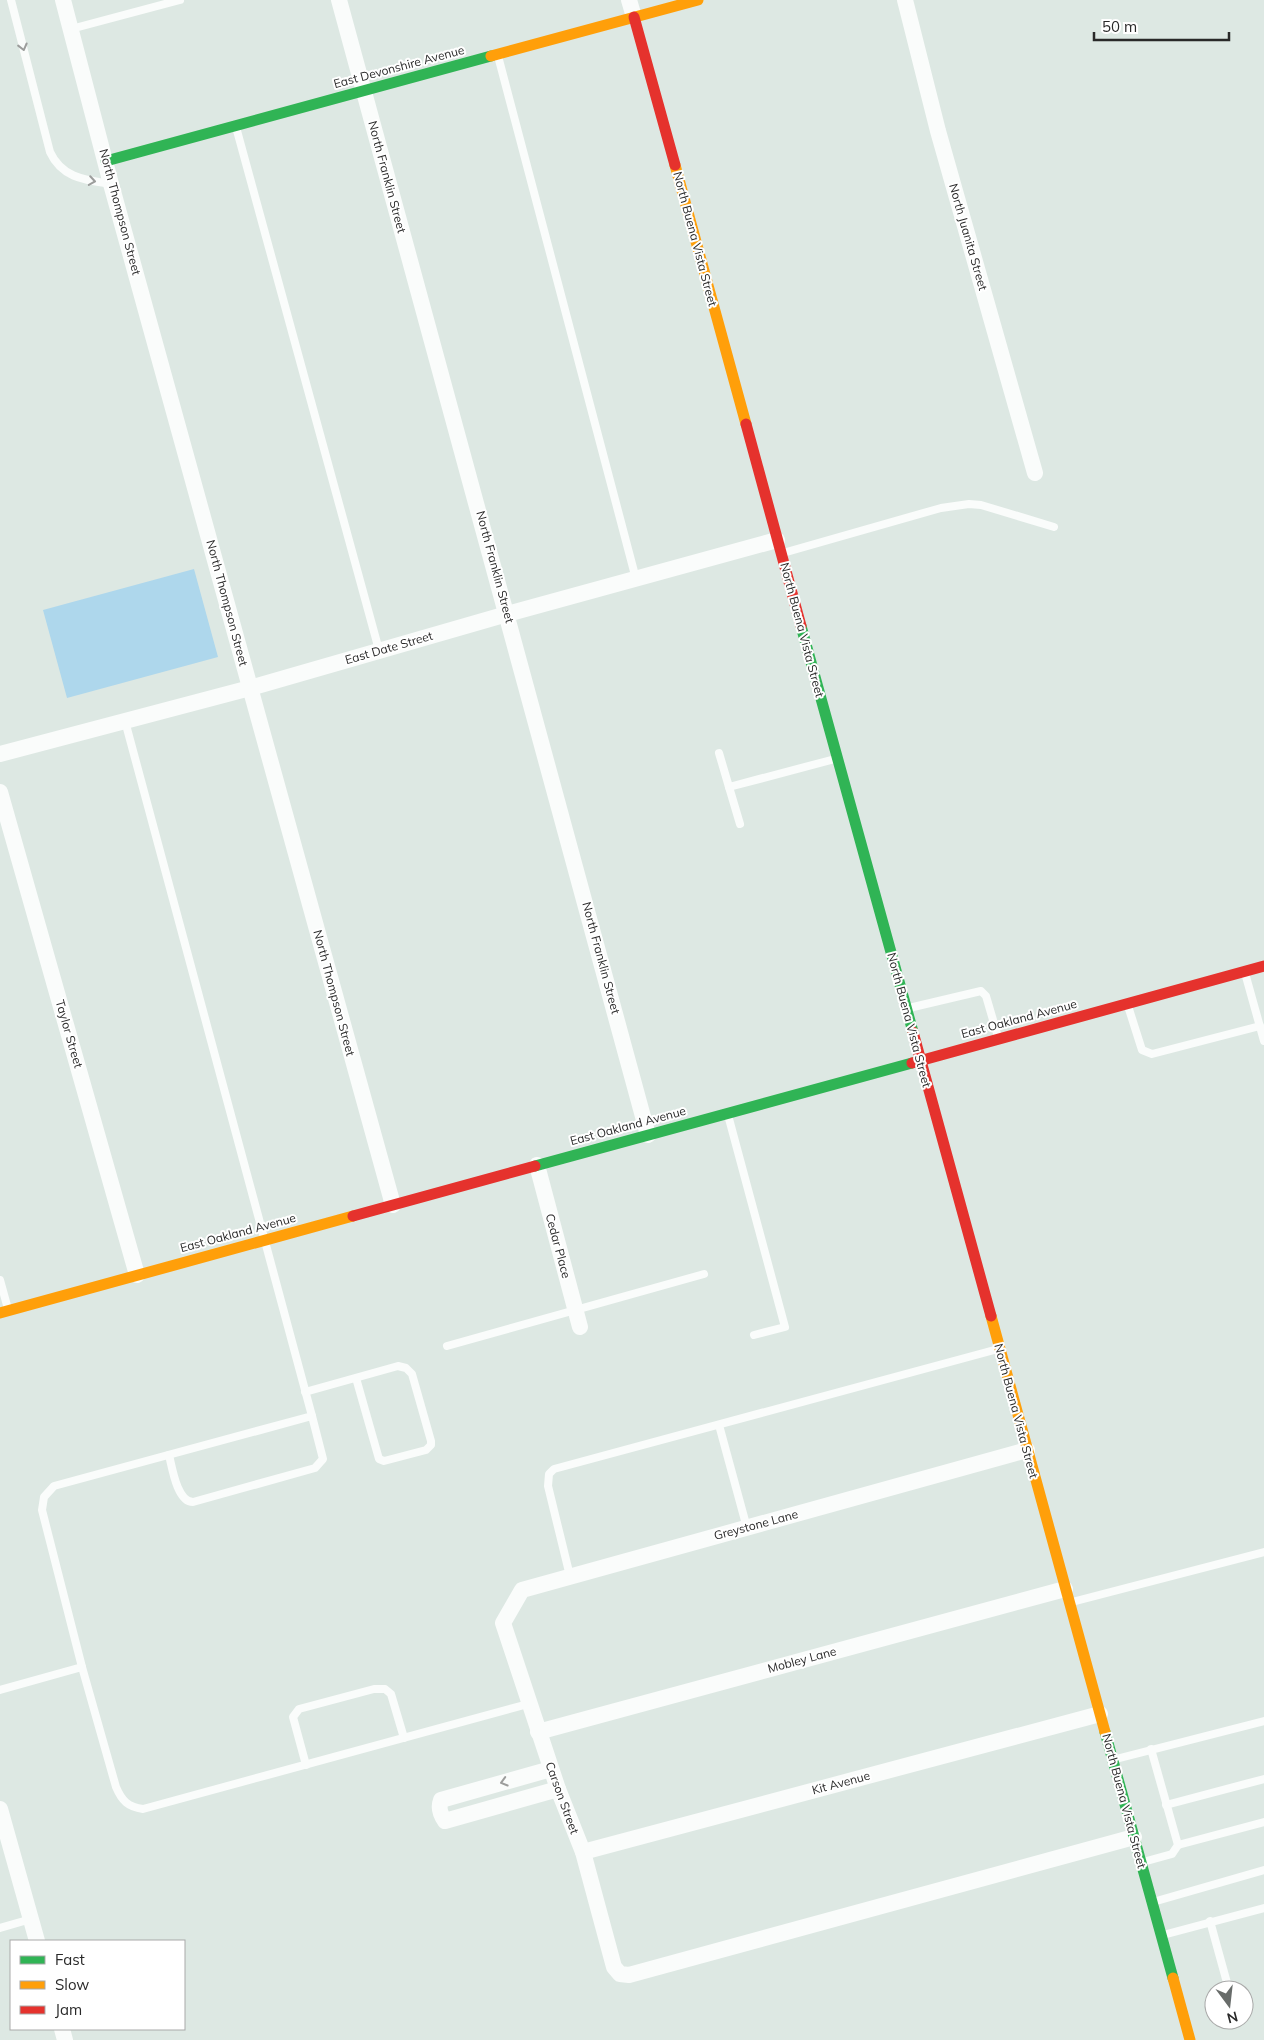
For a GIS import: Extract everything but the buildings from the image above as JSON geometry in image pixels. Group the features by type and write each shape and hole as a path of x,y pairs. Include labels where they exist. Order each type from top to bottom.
{"street":[{"name":"North Thompson Street","path":"63,0 111,184 393,1205"},
{"name":"North Franklin Street","path":"339,0 508,614 648,1135"},
{"name":"North Buena Vista Street","path":"629,0 1190,2040"},
{"name":"East Devonshire Avenue","path":"106,161 698,0"},
{"name":"North Juanita Street","path":"905,0 938,131 1035,473"},
{"name":"East Date Street","path":"0,754 250,688 636,579 779,547"},
{"name":"Taylor Street","path":"0,792 137,1275"},
{"name":"East Oakland Avenue","path":"4,1312 1264,966"},
{"name":"Cedar Place","path":"537,1165 580,1327"},
{"name":"Greystone Lane","path":"503,1623 522,1590 1027,1450"},
{"name":"Mobley Lane","path":"538,1732 1067,1596"},
{"name":"Carson Street","path":"503,1623 528,1704 583,1852 614,1967 620,1974 629,1975 1134,1837"},
{"name":"Kit Avenue","path":"583,1852 1100,1714"},
{"path":"551,1769 441,1800 439,1805 441,1815 445,1821 558,1789"},
{"path":"1,1819 37,1940"}],"lane":[{"path":"11,0 54,162 61,169 84,180 111,184"},
{"path":"71,29 180,0"},
{"path":"498,55 636,579"},
{"path":"236,126 380,650"},
{"path":"779,547 941,508 969,504 981,504 1054,527"},
{"path":"126,721 323,1458 315,1468 188,1502 183,1498 178,1488 169,1455"},
{"path":"719,753 740,824"},
{"path":"729,787 837,758"},
{"path":"1244,971 1264,1041"},
{"path":"906,1009 981,991 986,996 998,1038"},
{"path":"1127,1003 1142,1050 1152,1054 1260,1026"},
{"path":"727,1113 785,1327 754,1335"},
{"path":"447,1346 704,1274"},
{"path":"0,1280 4,1312"},
{"path":"570,1576 548,1486 549,1474 554,1469 999,1349"},
{"path":"305,1392 398,1366 406,1368 412,1374 431,1441 426,1450 384,1461 379,1459 356,1378"},
{"path":"312,1416 54,1486 44,1497 42,1510 82,1667 116,1787 122,1800 133,1808 144,1809 528,1704"},
{"path":"718,1425 747,1528"},
{"path":"1067,1596 1264,1553"},
{"path":"0,1690 82,1667"},
{"path":"306,1765 294,1726 293,1717 299,1709 374,1689 385,1689 391,1694 404,1738"},
{"path":"1112,1759 1264,1721"},
{"path":"1151,1749 1178,1846"},
{"path":"1166,1805 1264,1779"},
{"path":"1141,1863 1172,1854 1178,1846 1264,1822"},
{"path":"1152,1902 1264,1870"},
{"path":"1161,1935 1264,1908"},
{"path":"0,1928 31,1919"},
{"path":"1210,1921 1226,1980"}],"shaded area":[{"path":"194,569 218,657 67,698 43,610"}],"traffic: fast":[{"path":"106,161 491,56"},
{"path":"801,626 913,1032"},
{"path":"535,1166 912,1063"},
{"path":"1105,1732 1173,1978"}],"traffic: slow":[{"path":"491,56 698,0"},
{"path":"675,165 746,424"},
{"path":"0,1313 353,1216"},
{"path":"991,1316 1105,1732"},
{"path":"1173,1978 1190,2040"}],"traffic: jam":[{"path":"634,17 675,165"},
{"path":"746,424 801,626"},
{"path":"912,1063 1264,966"},
{"path":"913,1032 991,1316"},
{"path":"353,1216 535,1166"}]}
